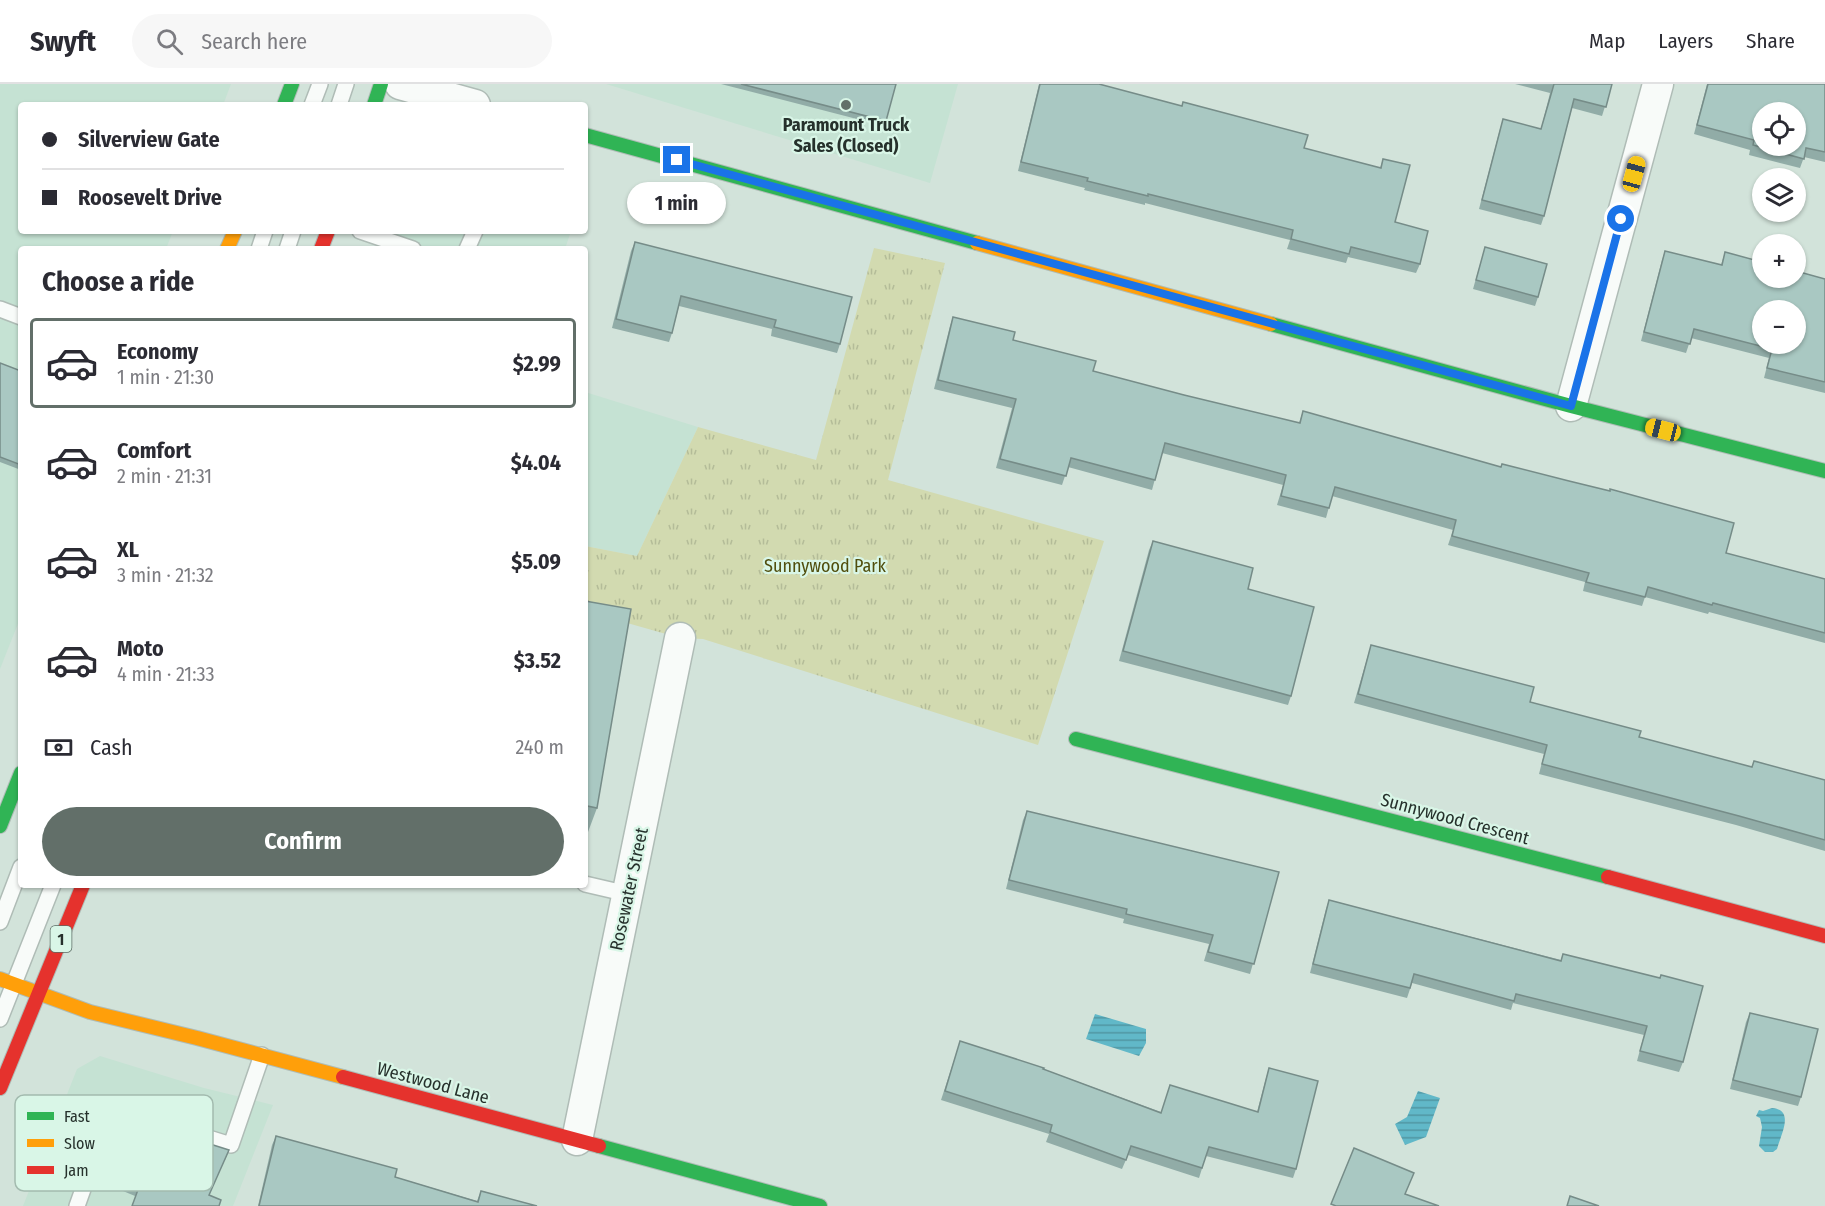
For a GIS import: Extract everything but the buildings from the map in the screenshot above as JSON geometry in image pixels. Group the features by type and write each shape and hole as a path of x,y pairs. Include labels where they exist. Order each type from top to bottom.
{"street":[{"path":"285,102 292,84"},
{"path":"375,102 381,84"},
{"path":"400,84 464,102"},
{"path":"1571,406 1658,84"},
{"path":"588,136 1571,406 1825,471"},
{"name":"Rosewater Street","path":"577,1140 680,638"},
{"name":"Sunnywood Crescent","path":"1076,739 1692,899 1825,936"},
{"path":"0,826 18,781"},
{"name":"1","path":"0,1088 82,888"},
{"name":"Westwood Lane","path":"7,981 90,1012 262,1055 820,1206"}],"lane":[{"path":"313,102 320,84"},
{"path":"340,102 346,84"},
{"path":"367,234 394,246"},
{"path":"0,309 18,316"},
{"path":"0,922 18,875"},
{"path":"588,885 628,894"},
{"path":"0,1019 7,981 52,888"},
{"path":"213,1139 231,1145 262,1055"},
{"path":"77,1206 82,1191"}],"shaded area":[{"path":"0,84 231,84 224,102 18,102 18,234 172,234 167,246 18,246 18,624 0,669"},
{"path":"606,84 958,84 930,183"},
{"path":"382,234 570,234 566,246 378,246"},
{"path":"588,393 698,427 637,556 588,547"},
{"path":"100,1056 204,1088 273,1105 233,1206 23,1206 29,1191 213,1191 213,1095 67,1095 77,1069"}],"green space":[{"name":"Sunnywood Park","path":"874,248 945,263 888,480 1104,541 1038,745 703,639 680,638 588,612 588,547 637,556 698,427 816,460"}],"water":[{"path":"1095,1014 1146,1029 1146,1043 1139,1056 1086,1039"},
{"path":"1418,1091 1440,1098 1426,1137 1405,1145 1395,1124 1407,1117"},
{"path":"1772,1108 1783,1113 1785,1124 1777,1149 1773,1152 1765,1152 1759,1146 1762,1127 1760,1118 1756,1116 1759,1110"}],"traffic: fast":[{"path":"285,102 292,84"},
{"path":"375,102 381,84"},
{"path":"588,136 977,243"},
{"path":"1271,324 1571,406 1825,471"},
{"path":"1076,739 1608,877"},
{"path":"0,826 18,781"},
{"path":"599,1146 820,1206"}],"traffic: slow":[{"path":"228,246 234,234"},
{"path":"977,243 1271,324"},
{"path":"0,979 90,1012 343,1077"}],"traffic: jam":[{"path":"322,246 327,234"},
{"path":"1608,877 1825,936"},
{"path":"0,1088 82,888"},
{"path":"343,1077 599,1146"}],"place":[{"name":"Paramount Truck Sales (Closed)","path":"846,105"}],"route":[{"path":"677,160 1571,406 1621,219"}]}
